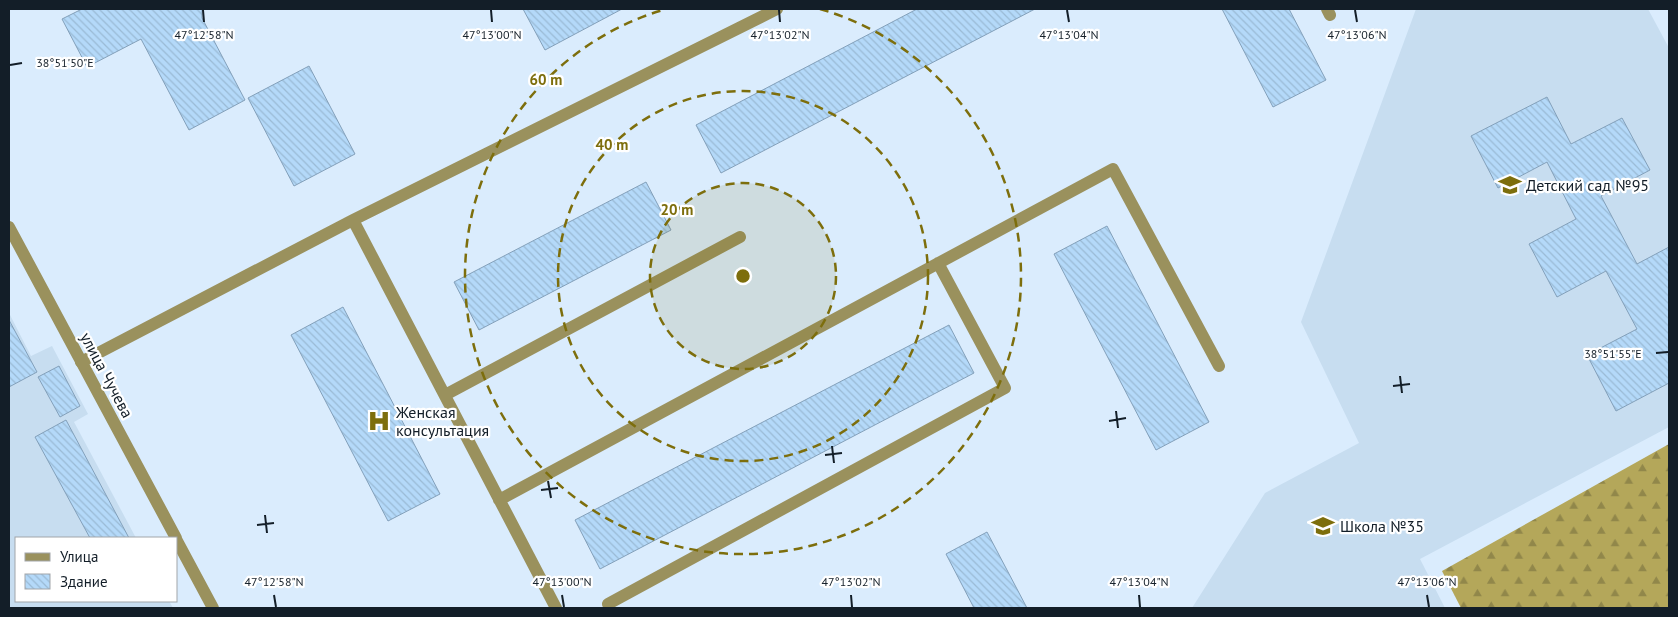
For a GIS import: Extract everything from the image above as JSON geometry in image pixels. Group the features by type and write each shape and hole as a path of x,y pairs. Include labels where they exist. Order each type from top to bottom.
{"street":[{"path":"81,362 353,220 778,9"},
{"path":"499,500 1113,169 1219,366"},
{"path":"353,220 556,608"},
{"name":"улица Чучева","path":"9,228 175,537"},
{"path":"445,396 740,237"},
{"path":"608,604 1005,388 938,264"},
{"name":"улица Чучева","path":"178,543 214,608"}],"shaded area":[{"name":"Детский сад №95","path":"1416,9 1648,9 1669,48 1669,427 1420,559 1445,608 1192,608 1265,493 1359,443 1301,322"},
{"path":"9,313 31,356 52,346 88,414 74,422 135,537 15,537 15,602 170,602 173,608 9,608"}],"green space":[{"path":"1669,444 1669,608 1461,608 1442,571"}],"building":[{"path":"82,9 202,9 202,18 245,100 189,130 141,39 87,67 62,19"},
{"path":"523,9 622,9 545,50"},
{"path":"917,9 1035,9 721,173 696,125"},
{"path":"1222,9 1289,9 1326,80 1273,107"},
{"path":"309,66 355,154 294,186 248,98"},
{"path":"1547,97 1571,144 1622,118 1650,170 1601,196 1637,264 1669,247 1669,383 1616,411 1587,355 1637,329 1606,271 1557,297 1529,244 1576,219 1547,162 1498,188 1471,136"},
{"path":"646,182 671,230 479,330 454,282"},
{"path":"1107,226 1209,422 1156,450 1054,254"},
{"path":"343,307 440,494 388,521 291,335"},
{"path":"9,320 37,372 9,387"},
{"path":"949,325 974,373 600,569 575,520"},
{"path":"59,366 80,406 60,417 38,377"},
{"path":"66,420 128,537 89,537 35,437"},
{"path":"987,532 1027,608 974,608 946,554"}],"place":[{"name":"Детский сад №95","path":"1510,185"},
{"name":"Женская консультация","path":"379,421"},
{"name":"Школа №35","path":"1323,526"}]}
